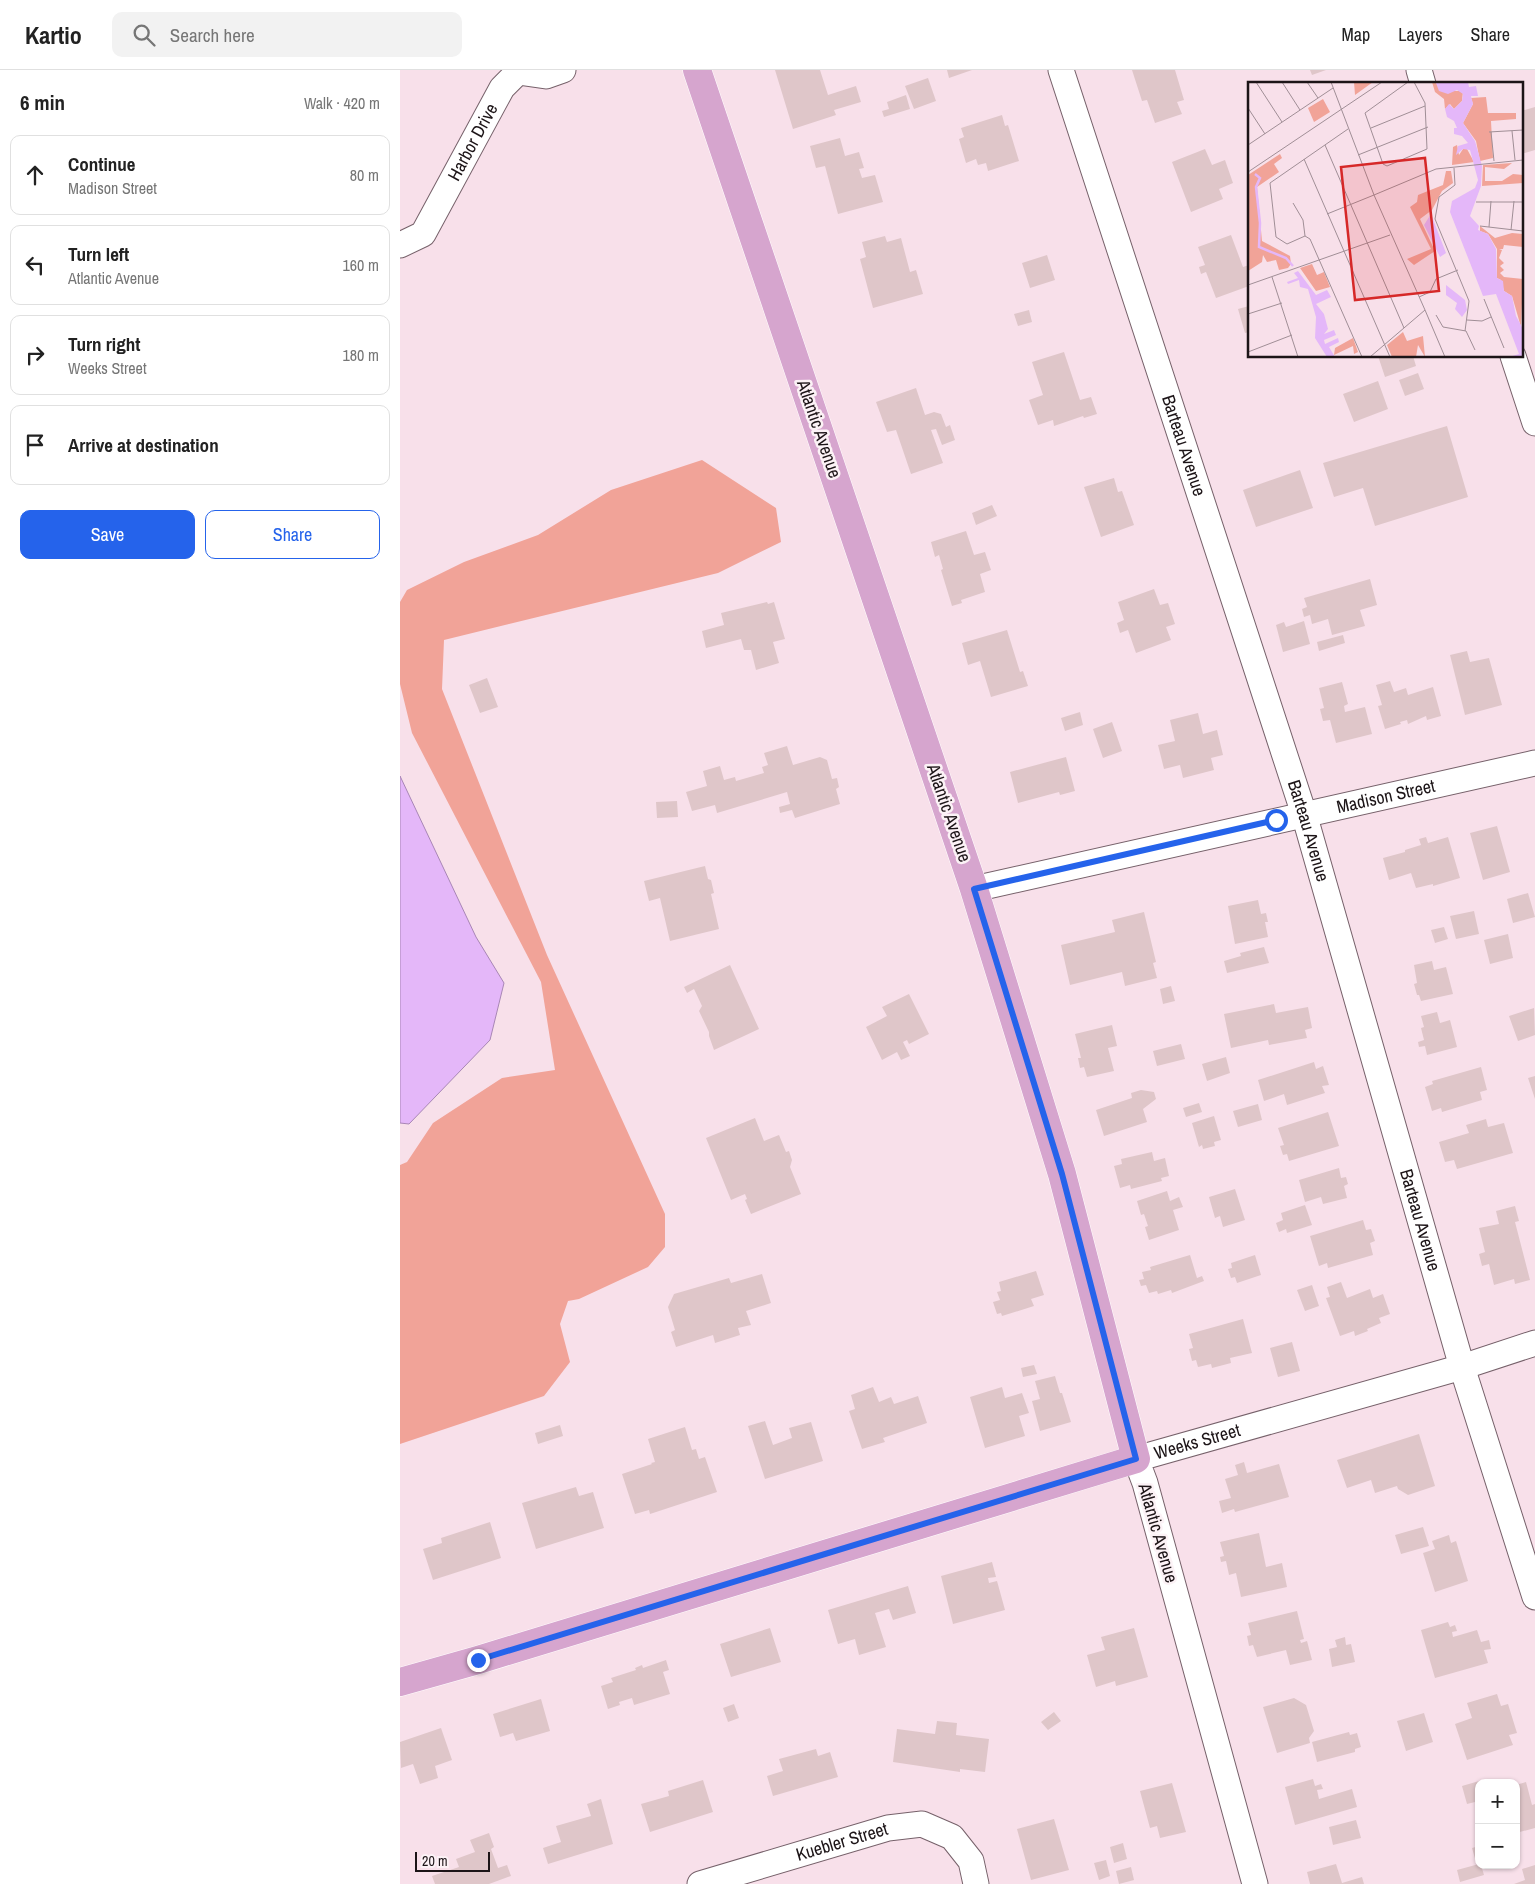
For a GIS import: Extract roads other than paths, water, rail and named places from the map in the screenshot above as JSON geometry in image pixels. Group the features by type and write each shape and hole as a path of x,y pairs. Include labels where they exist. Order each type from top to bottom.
{"main road":[{"name":"Atlantic Avenue","path":"697,70 974,889 1062,1174 1136,1459"},
{"name":"Weeks Street","path":"400,1682 488,1657 1136,1459"}],"street":[{"name":"Harbor Drive","path":"400,244 423,234 502,88 519,71 546,76 563,70"},
{"name":"Barteau Avenue","path":"1061,70 1304,814 1462,1367 1535,1597"},
{"path":"1514,358 1535,424"},
{"name":"Madison Street","path":"974,889 1535,763"},
{"name":"Weeks Street","path":"1136,1459 1462,1367 1535,1343"},
{"name":"Atlantic Avenue","path":"1136,1459 1145,1483 1255,1884"},
{"name":"Kuebler Street","path":"700,1884 888,1828 922,1824 952,1837 974,1873"}]}
